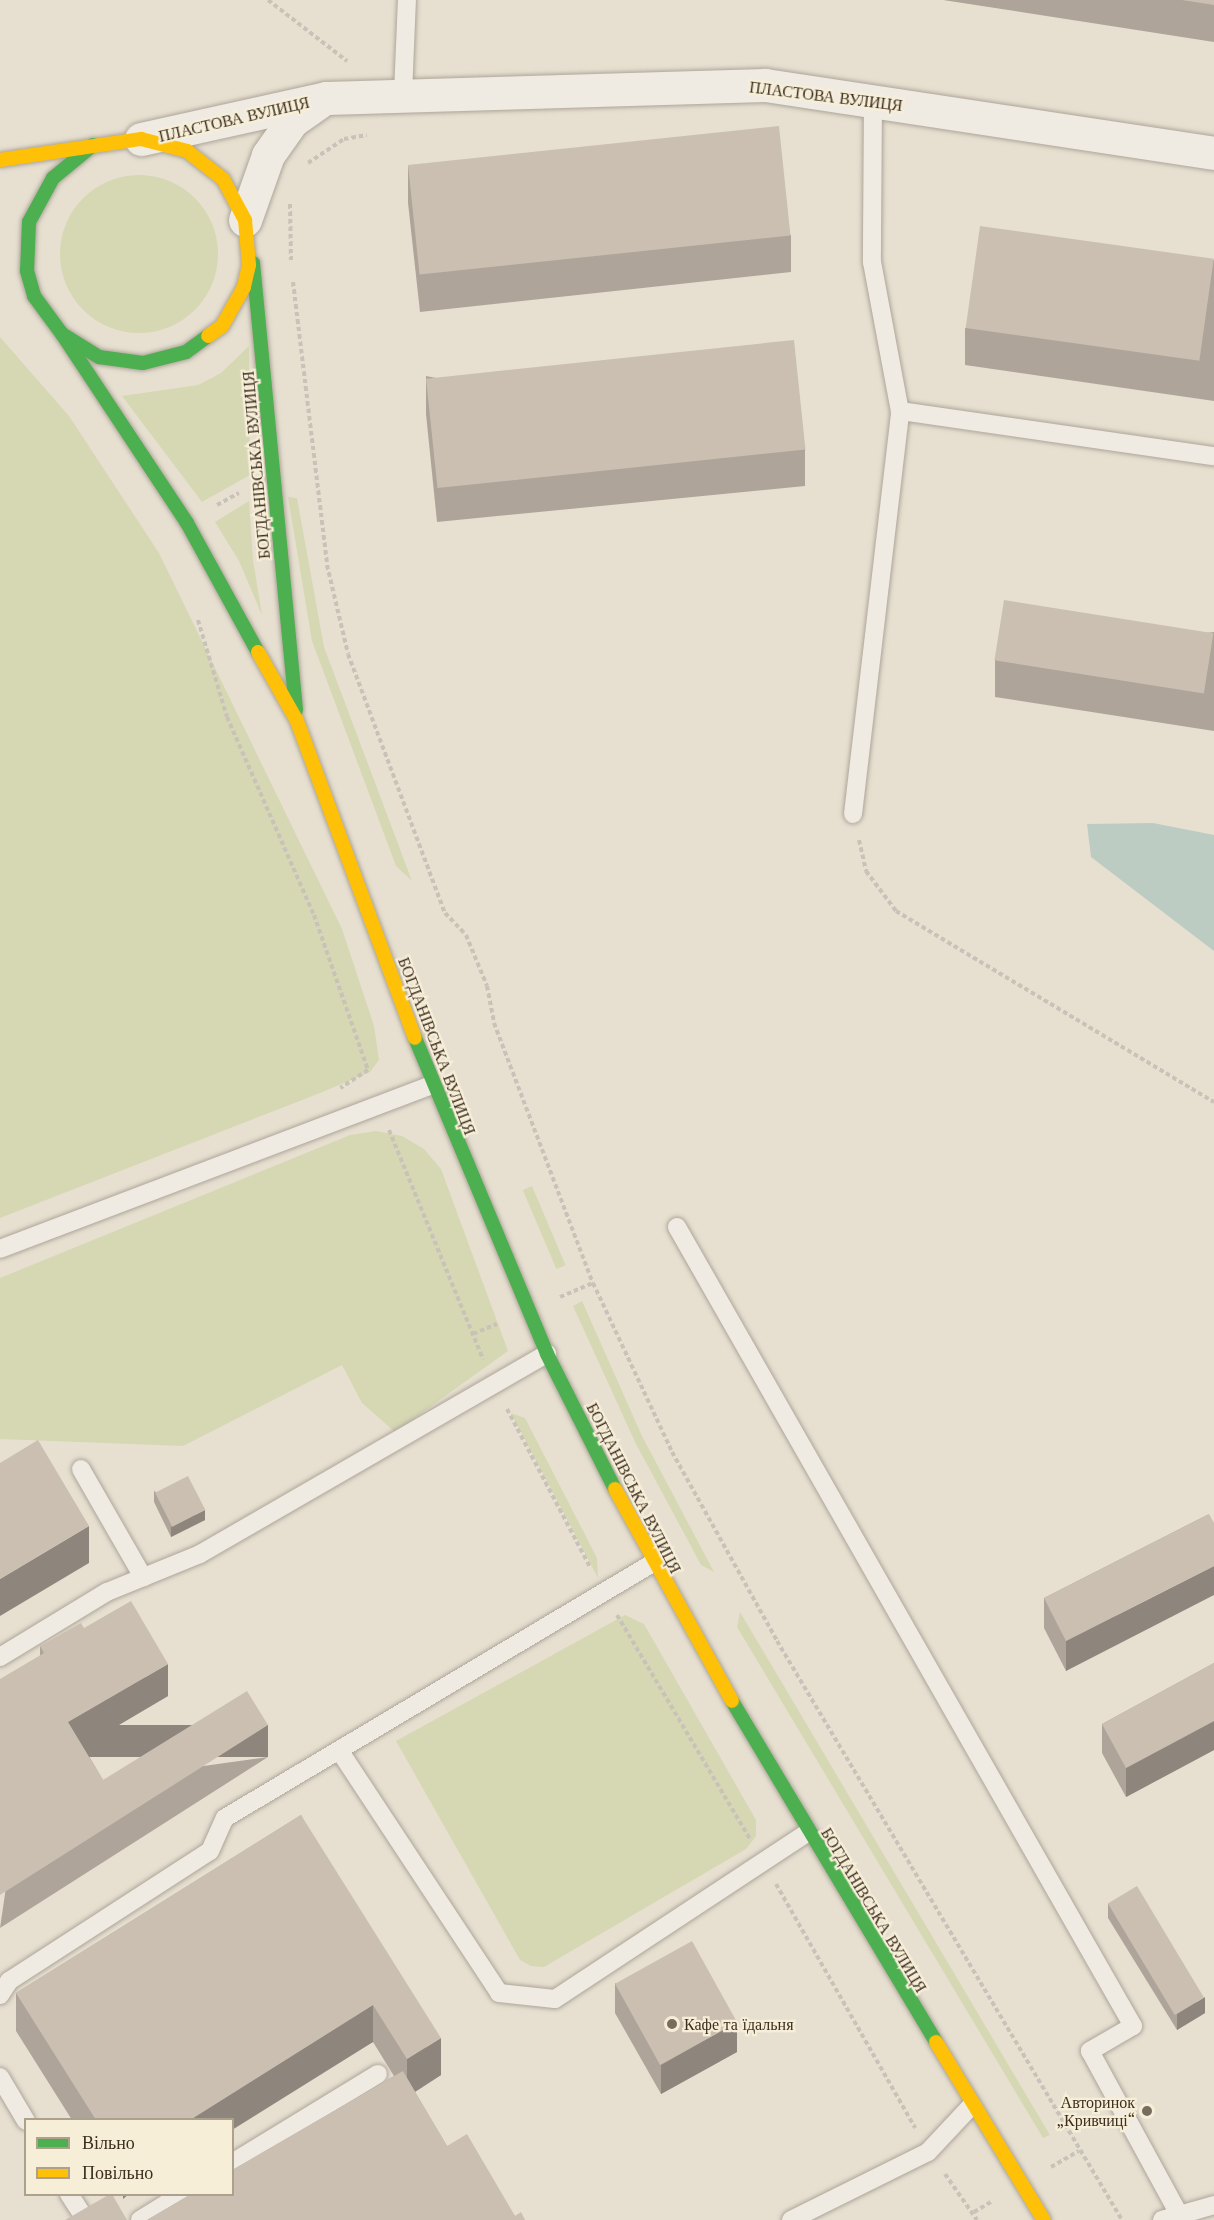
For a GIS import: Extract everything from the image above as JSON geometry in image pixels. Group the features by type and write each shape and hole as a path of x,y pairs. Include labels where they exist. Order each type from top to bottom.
{"main road":[{"name":"БОГДАНІВСЬКА ВУЛИЦЯ","path":"93,145 141,140 176,147 206,163 223,179 247,232 260,303 270,487 297,721"},
{"path":"0,160 93,145"},
{"path":"47,317 27,272 29,222 53,178 93,145"},
{"path":"13,278 62,334 79,348 121,362 143,363 186,352 206,341 235,307 249,265 247,232"},
{"name":"БОГДАНІВСЬКА ВУЛИЦЯ","path":"62,334 188,523 230,609 297,721 432,1085 547,1354 652,1563 808,1832 1044,2220"}],"street":[{"name":"ПЛАСТОВА ВУЛИЦЯ","path":"141,140 326,98 765,85 1214,153"},
{"name":"ПЛАСТОВА ВУЛИЦЯ","path":"247,232 268,155 292,121 326,98"}],"lane":[{"path":"403,94 407,0"},
{"path":"853,814 900,411 872,262 873,100"},
{"path":"900,411 1214,456"},
{"path":"0,1249 432,1085"},
{"path":"677,1227 1132,2026 1090,2051 1174,2217 1214,2205"},
{"path":"0,1657 107,1592 200,1554 493,1383 547,1354"},
{"path":"81,1469 143,1577"},
{"path":"0,1995 9,1981 210,1851 225,1818 341,1754 652,1563"},
{"path":"341,1754 499,1993 555,1999 762,1858 808,1832"},
{"path":"234,2162 378,2074"},
{"path":"0,2077 24,2118"},
{"path":"791,2220 928,2152 972,2105"},
{"path":"70,2196 86,2220"},
{"path":"140,2220 179,2196"}],"path":[{"path":"268,0 357,69"},
{"path":"303,166 344,139 374,134"},
{"path":"290,201 290,249 327,565 348,654 446,913 466,935 487,986 494,1023 552,1185 667,1442 711,1523 1122,2220"},
{"path":"207,511 250,487"},
{"path":"194,607 227,717 314,915 379,1104 493,1383 604,1593 762,1858 928,2152 977,2220"},
{"path":"853,814 866,871 896,911 1214,1102"},
{"path":"332,1093 368,1070"}],"green space":[{"path":"139,175 154,176 169,181 183,188 195,198 205,210 212,224 217,239 217,269 212,284 205,298 195,310 183,320 169,327 154,332 139,333 124,332 109,327 95,320 83,310 73,298 66,284 61,269 60,254 61,239 66,224 73,210 83,198 95,188 109,181 124,176"},
{"path":"0,337 69,416 159,553 342,929 374,1026 379,1060 370,1072 320,1093 0,1218"},
{"path":"249,346 250,475 202,502 122,396 198,385 221,373"},
{"path":"288,497 297,498 324,647 412,881 396,866 312,641"},
{"path":"249,501 253,560 262,615 239,561 215,522"},
{"path":"376,1131 402,1136 424,1149 441,1169 508,1351 395,1432 362,1403 342,1365 183,1446 0,1439 0,1278 350,1135"},
{"path":"532,1186 566,1265 556,1269 523,1190"},
{"path":"582,1301 642,1436 714,1572 701,1565 635,1442 573,1306"},
{"path":"511,1413 525,1418 597,1558 598,1578"},
{"path":"740,1612 1050,2135 1043,2138 737,1627"},
{"path":"625,1615 644,1624 756,1820 756,1836 746,1849 544,1967 531,1966 520,1960 396,1741"}],"shaded area":[{"path":"1153,823 1214,835 1214,951 1091,857 1087,824"}],"building":[{"path":"1182,0 1214,0 1214,5"},
{"path":"779,126 790,235 420,274 408,165"},
{"path":"980,226 1214,259 1199,361 966,328"},
{"path":"794,340 805,449 438,488 426,379"},
{"path":"1004,600 1213,633 1204,693 994,660"},
{"path":"38,1440 89,1526 0,1579 0,1463"},
{"path":"188,1476 205,1510 172,1527 155,1493"},
{"path":"1209,1514 1214,1523 1214,1566 1066,1641 1044,1598"},
{"path":"131,1601 168,1664 68,1722 103,1780 247,1691 268,1725 0,1895 0,1679 44,1653 40,1646 81,1623 84,1628"},
{"path":"1214,1663 1214,1721 1126,1768 1102,1724"},
{"path":"301,1815 441,2038 407,2059 373,2005 193,2118 95,2118 16,1993"},
{"path":"1137,1886 1204,1997 1175,2015 1108,1904"},
{"path":"692,1941 737,2022 660,2065 615,1984"},
{"path":"403,2071 447,2146 467,2134 515,2216 521,2212 525,2220 147,2220 188,2196 234,2196 234,2169"},
{"path":"107,2196 113,2196 127,2220 65,2220"}],"traffic: fast":[{"path":"93,145 53,178 29,222 27,271 34,296 62,334 99,357 143,363 186,352 208,336"},
{"path":"253,263 296,710"},
{"path":"62,334 187,523 258,652"},
{"path":"415,1038 547,1354 615,1489"},
{"path":"732,1701 936,2042"}],"traffic: slow":[{"path":"0,160 141,139 187,151 223,179 245,220 249,265 244,287 222,326 208,336"},
{"path":"258,652 297,721 415,1038"},
{"path":"615,1489 732,1701"},
{"path":"936,2042 1044,2220"}],"place":[{"name":"Кафе та їдальня","path":"672,2024"},
{"name":"Авторинок „Кривчиці“","path":"1147,2111"}]}
